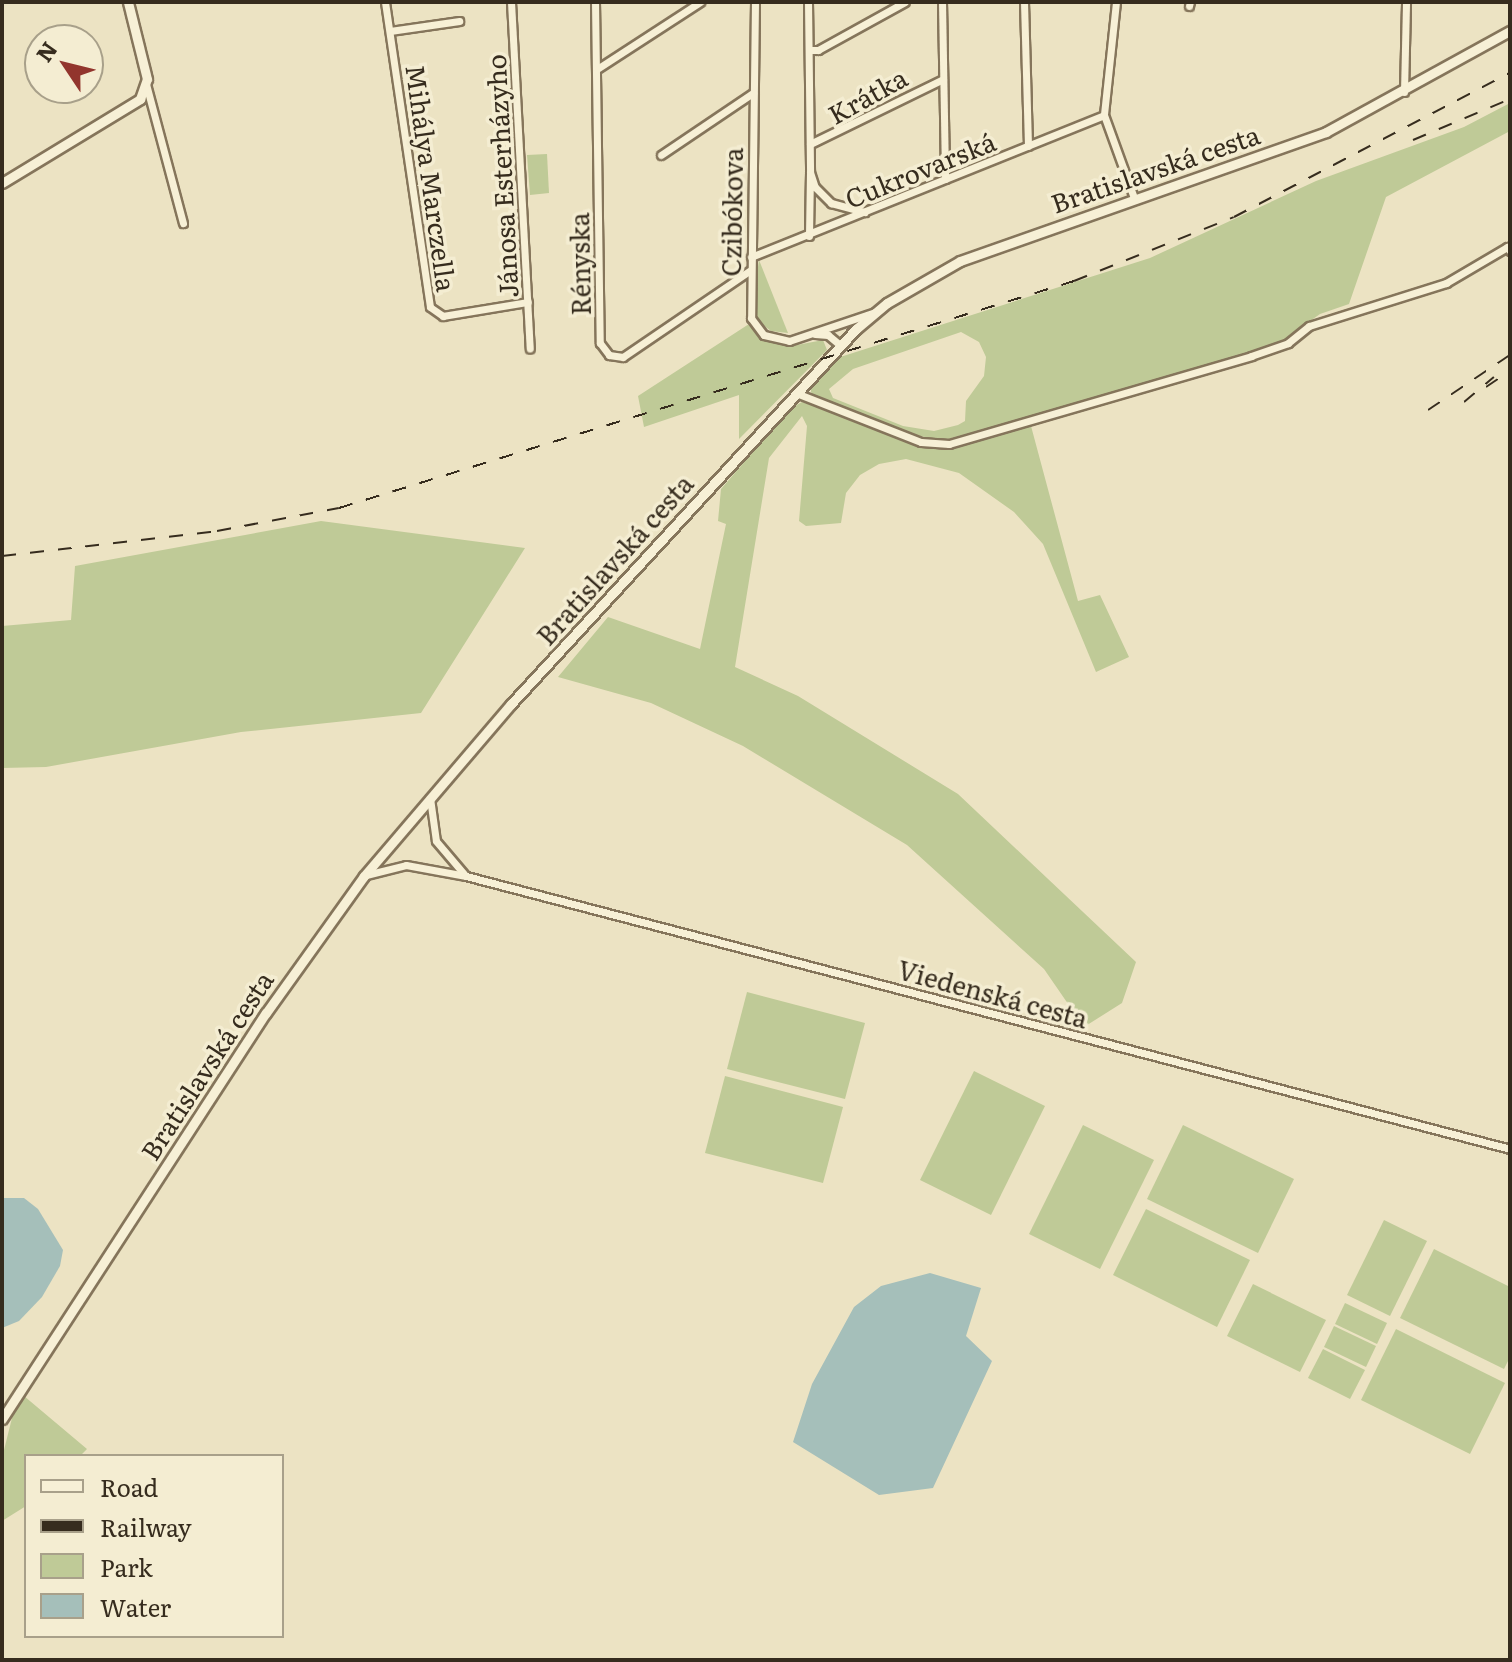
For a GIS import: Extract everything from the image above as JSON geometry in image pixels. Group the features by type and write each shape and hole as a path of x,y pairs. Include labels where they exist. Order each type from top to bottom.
{"street":[{"path":"128,2 183,223"},
{"name":"Mihálya Marczella","path":"385,2 430,307 443,316 528,302"},
{"name":"Jánosa Esterházyho","path":"511,2 530,348"},
{"name":"Rényska","path":"595,2 600,343 609,355 623,357 749,271"},
{"path":"597,69 687,6 700,2"},
{"name":"Czibókova","path":"755,2 749,308 756,328 781,341 813,334 828,335 840,345"},
{"path":"808,2 809,236"},
{"path":"809,50 818,50 905,2"},
{"path":"942,2 945,179"},
{"path":"1024,2 1028,146"},
{"path":"1116,2 1104,115 1134,198"},
{"path":"1404,92 1406,2"},
{"path":"390,31 459,21"},
{"name":"Bratislavská cesta","path":"2,1419 266,1013 364,876 430,795 840,345 875,312 960,261 1326,132 1404,92 1510,31"},
{"name":"Krátka","path":"810,144 943,79"},
{"path":"2,183 134,105 146,84"},
{"path":"661,155 753,93"},
{"name":"Cukrovarská","path":"751,257 1104,115"},
{"path":"810,172 815,187 831,203 867,212"},
{"path":"796,393 921,442 949,444 1263,352 1288,343 1309,326 1446,283 1507,247 1510,251"},
{"path":"813,334 875,312"},
{"path":"430,795 436,841 466,876"},
{"name":"Viedenská cesta","path":"364,876 406,865 466,876 1510,1149"}],"green space":[{"path":"1510,103 1510,131 1386,197 1349,304 1320,314 1271,349 941,441 900,431 815,399 811,392 811,384 834,359 1150,258 1316,181 1464,127","holes":["961,332 979,342 986,357 984,376 966,401 965,421 958,425 934,431 903,426 833,398 829,389 853,369"]},
{"path":"547,154 549,193 530,195 527,155"},
{"path":"759,260 788,333 771,331 759,322 753,300"},
{"path":"749,324 767,341 792,346 823,340 827,350 739,439 739,395 644,427 638,396"},
{"path":"802,402 934,448 1031,426 1078,601 1100,595 1129,657 1096,672 1043,544 1014,512 959,473 906,459 879,464 860,475 846,493 841,523 806,526 799,521 807,426 802,416 769,458 735,667 798,696 958,794 1136,962 1122,1003 1084,1027 1044,969 907,845 743,746 651,703 558,677 608,617 700,649 726,524 718,521 721,489 791,408"},
{"path":"321,521 525,548 421,713 241,732 46,767 2,768 2,626 71,620 75,566"},
{"path":"747,992 865,1023 845,1099 727,1069"},
{"path":"974,1071 1045,1106 991,1215 920,1180"},
{"path":"725,1076 843,1107 823,1183 705,1153"},
{"path":"1083,1125 1154,1160 1100,1269 1029,1234"},
{"path":"1183,1125 1294,1179 1258,1253 1147,1199"},
{"path":"1146,1209 1250,1260 1217,1327 1113,1275"},
{"path":"1384,1220 1427,1241 1390,1316 1347,1295"},
{"path":"1434,1249 1510,1287 1510,1357 1504,1369 1400,1318"},
{"path":"1253,1284 1326,1320 1300,1372 1227,1336"},
{"path":"1345,1303 1387,1323 1377,1344 1335,1324"},
{"path":"1334,1326 1376,1346 1366,1367 1324,1347"},
{"path":"1396,1329 1505,1383 1470,1454 1361,1400"},
{"path":"1323,1349 1365,1370 1350,1399 1308,1378"},
{"path":"24,1396 87,1449 82,1454 24,1454 24,1507 2,1521 2,1458 13,1414"}],"water":[{"path":"2,1198 24,1198 38,1209 63,1250 60,1266 42,1297 19,1321 2,1328"},
{"path":"930,1273 981,1288 966,1336 992,1361 933,1488 879,1495 793,1442 812,1384 854,1307 881,1286"}],"railway":[{"path":"2,556 217,531 339,508 1074,281 1234,217 1510,73"},
{"path":"1413,140 1510,99"},
{"path":"1428,410 1510,355"},
{"path":"1486,387 1510,371"},
{"path":"1464,402 1494,377"}]}
